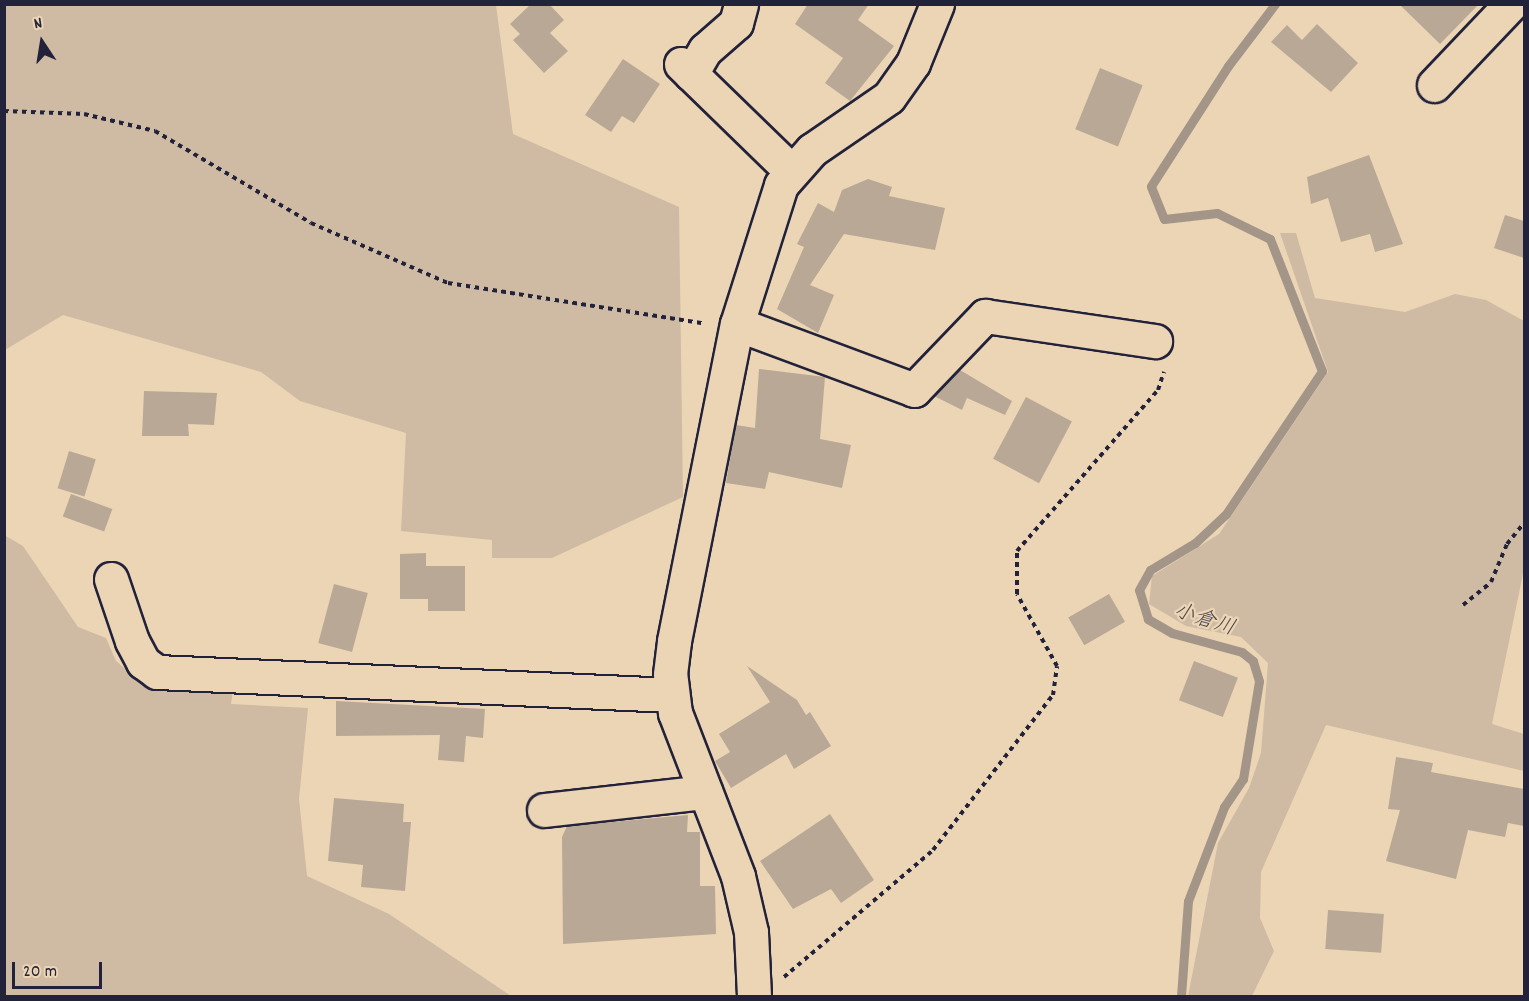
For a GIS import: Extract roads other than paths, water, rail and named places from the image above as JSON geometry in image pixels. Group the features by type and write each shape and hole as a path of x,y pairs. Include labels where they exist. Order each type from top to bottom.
{"street":[{"path":"741,4 736,23 686,69 791,171"},
{"path":"766,989 745,902 672,695 674,642 726,325 791,171 889,97 913,63 937,4"},
{"path":"1434,85 1511,4"},
{"path":"726,325 914,390 985,316 1155,340"},
{"path":"111,579 132,641 143,662 157,672 672,695"},
{"path":"544,810 705,792"}],"waterway":[{"name":"小倉川","path":"1181,996 1188,901 1224,807 1243,779 1259,681 1253,661 1242,652 1172,633 1148,619 1139,590 1150,570 1195,543 1226,514 1322,371 1270,239 1217,213 1164,219 1151,186 1228,66 1275,4"}]}
